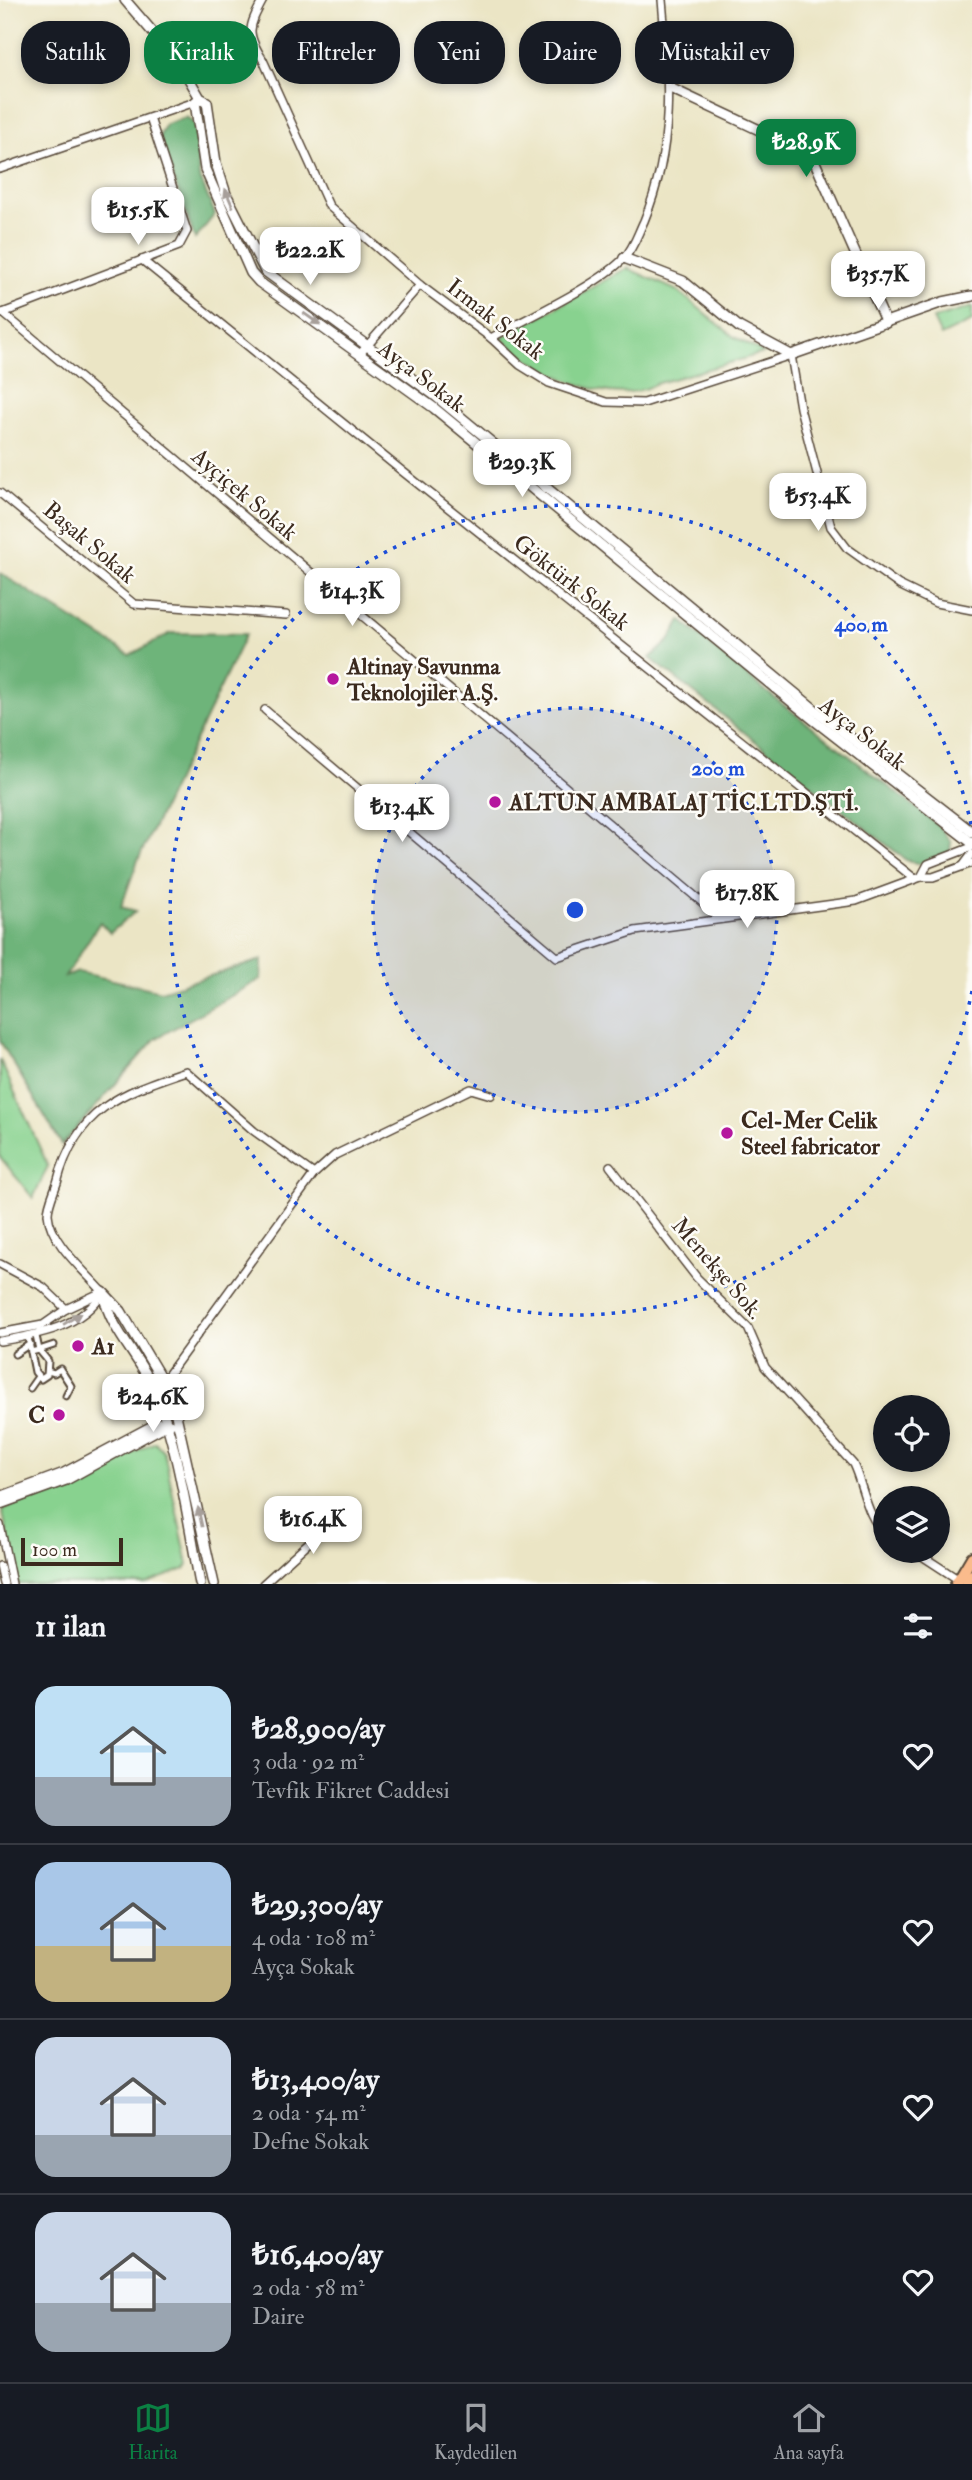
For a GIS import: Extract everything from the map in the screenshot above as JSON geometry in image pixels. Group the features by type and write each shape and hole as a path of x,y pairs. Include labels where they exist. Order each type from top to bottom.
{"main road":[{"path":"961,1583 972,1557"},
{"path":"961,1583 972,1575"}],"street":[{"path":"125,0 181,65 197,100"},
{"name":"Irmak Sokak","path":"263,0 251,23 250,40 328,206 420,285 491,338 520,365 549,383 606,402 644,403 791,355"},
{"path":"491,338 605,274 624,258 652,200 664,158 670,88 662,0"},
{"path":"670,88 802,150 814,160 886,323"},
{"path":"0,169 197,100 207,102 216,163 226,194 257,261 265,271 363,350 420,285"},
{"path":"1,314 179,246 187,231 150,118"},
{"path":"624,258 683,281 739,327 791,355 943,302 972,296"},
{"name":"Göktürk Sokak","path":"142,260 402,471 918,878"},
{"name":"Ayçiçek Sokak","path":"1,314 722,919"},
{"name":"Ayça Sokak","path":"363,350 489,440 814,720 968,833 972,845"},
{"name":"Ayça Sokak","path":"363,350 653,582"},
{"path":"791,355 800,408 831,527 847,548 899,585 936,603 972,610"},
{"name":"Başak Sokak","path":"0,493 134,604 286,615"},
{"path":"265,709 557,957 635,931 856,901 918,878 933,877 972,863"},
{"path":"958,851 968,833"},
{"path":"918,878 928,864 972,845"},
{"path":"962,866 972,854"},
{"path":"103,1292 108,1315 152,1386 166,1425 200,1581 213,1579 179,1422 163,1382 121,1311 59,1241 48,1214 63,1159 93,1114 112,1100 186,1071 254,1131 314,1174"},
{"path":"163,1382 314,1174 335,1155 471,1089 491,1095"},
{"name":"Menekşe Sok.","path":"610,1166 697,1278 748,1328 765,1367 853,1464 863,1483 873,1519"},
{"path":"0,1264 43,1287 65,1309"},
{"path":"0,1333 43,1325 65,1309 103,1292"},
{"path":"0,1341 31,1339 52,1332 95,1305 103,1292"},
{"path":"31,1339 48,1360 48,1371 44,1378 37,1378"},
{"path":"30,1388 37,1378 31,1339"},
{"path":"15,1353 31,1339"},
{"path":"32,1352 54,1345"},
{"path":"48,1371 54,1373 60,1369 71,1386 66,1396"},
{"path":"0,1504 66,1480 166,1425 179,1422"},
{"path":"0,1497 64,1473 158,1423 166,1425"},
{"path":"263,1584 348,1507"},
{"path":"0,1525 12,1584"},
{"path":"932,1563 961,1583"},
{"path":"0,1566 4,1584"}],"green space":[{"path":"187,117 195,125 199,176 215,214 195,239 159,137 166,124"},
{"path":"627,268 678,291 734,337 764,353 637,391 617,393 574,383 534,362 501,338"},
{"path":"972,307 972,321 941,336 933,319"},
{"path":"0,573 130,655 171,633 246,634 138,860 121,907 136,911 110,933 100,922 65,977 78,972 161,991 262,960 261,979 155,1039 62,1145 0,1041"},
{"path":"681,620 762,688 938,825 951,842 950,852 919,864 906,860 650,658 669,641"},
{"path":"0,1060 48,1166 33,1198 0,1157"},
{"path":"155,1442 164,1452 188,1564 185,1569 145,1584 18,1584 2,1509 64,1487"}],"place":[{"name":"Altinay Savunma Teknolojiler A.Ş.","path":"333,679"},
{"name":"ALTUN AMBALAJ TİC.LTD.ŞTİ.","path":"495,802"},
{"name":"Cel-Mer Celik Steel fabricator","path":"727,1133"},
{"name":"A1","path":"78,1346"},
{"name":"C","path":"59,1415"}]}
